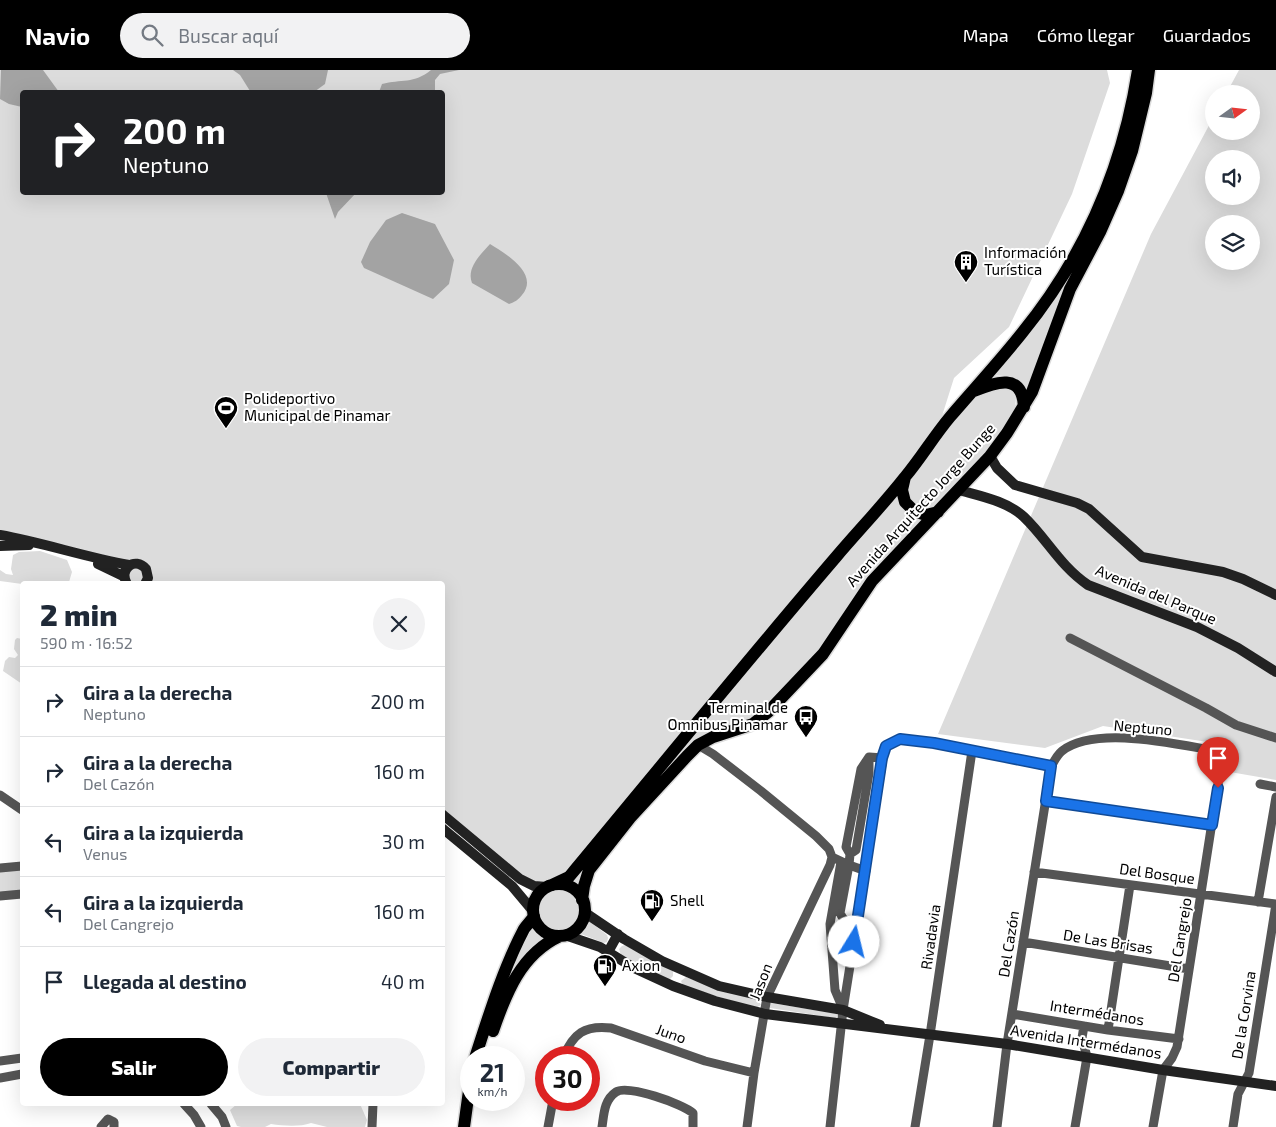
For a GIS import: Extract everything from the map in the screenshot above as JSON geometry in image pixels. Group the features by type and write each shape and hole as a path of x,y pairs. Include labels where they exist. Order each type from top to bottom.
{"main road":[{"name":"Avenida Arquitecto Jorge Bunge","path":"549,886 569,876 905,477 948,419 1023,333 1078,252 1106,190 1121,148 1133,100 1138,70"},
{"name":"Avenida Arquitecto Jorge Bunge","path":"583,906 584,886 590,870 630,818 698,745 713,737 753,724 768,712 823,654 872,581 990,456 1024,407 1032,392 1070,289 1100,232 1118,191 1132,151 1146,93 1149,70"},
{"path":"971,393 995,382 1012,384 1019,389 1024,398 1024,407"},
{"name":"Avenida del Parque","path":"990,456 997,468 1015,485 1077,503 1089,509 1142,557 1223,572 1243,579 1276,595"},
{"path":"905,477 902,490 905,502 914,511 926,515 938,512"},
{"name":"Avenida del Parque","path":"959,490 989,499 1011,508 1023,516 1060,561 1075,576 1088,585 1197,627 1238,648 1276,672"},
{"path":"0,535 50,545 95,559 129,565 134,563 143,566 148,573 148,581"},
{"path":"0,546 39,546 94,563 125,580 125,570 129,565"},
{"path":"445,816 520,879 534,886 567,885 573,888 583,906 578,927 534,953 522,966 499,1013 488,1046"},
{"path":"445,830 512,886 533,914 537,924 544,931 552,935 563,935"},
{"path":"479,1046 491,1008 512,956 533,914 536,897 549,886"},
{"name":"Avenida Intermédanos","path":"583,906 618,934 662,961 719,986 767,997 843,1010 890,1029"},
{"path":"608,952 618,934"},
{"name":"Avenida Intermédanos","path":"563,935 600,947 634,968 672,986 715,1001 765,1014 1007,1044 1163,1070 1276,1086"},
{"path":"672,986 680,969"},
{"path":"464,1127 466,1111"},
{"path":"472,1127 474,1111"}],"street":[{"path":"1070,638 1236,725 1276,738"},
{"name":"Neptuno","path":"1051,766 1057,756 1064,750 1086,742 1109,738 1145,740 1223,752"},
{"path":"830,1127 843,1010 882,758 886,746 900,739 918,741 1051,766"},
{"path":"698,745 714,754 809,830 829,848 832,857 845,864 866,871"},
{"name":"Rivadavia","path":"915,1127 972,751"},
{"name":"Del Cangrejo","path":"1153,1127 1163,1070 1172,1058 1179,1039 1223,752"},
{"path":"843,1010 836,990 830,924 845,864 850,854 846,847 861,769 869,757 882,758"},
{"name":"Del Cazón","path":"997,1127 1007,1044 1051,766"},
{"path":"1260,784 1276,787"},
{"path":"0,795 20,809"},
{"path":"1258,902 1276,797"},
{"path":"1046,801 1212,825"},
{"name":"Jason","path":"747,1127 767,997 830,865 832,857"},
{"path":"845,864 840,913 846,923 857,925"},
{"path":"0,868 20,866"},
{"name":"Del Bosque","path":"1034,872 1276,904"},
{"path":"1108,1030 1130,885"},
{"path":"0,896 20,894"},
{"name":"De la Corvina","path":"1232,1127 1238,1094 1249,1073 1276,904"},
{"name":"De Las Brisas","path":"1023,942 1189,969"},
{"name":"Intermédanos","path":"1012,1014 1108,1030 1179,1039"},
{"name":"Juno","path":"567,1046 580,1032 596,1026 611,1028 706,1061 754,1073"},
{"path":"1075,1127 1087,1057 1082,1038 1084,1026"},
{"path":"0,1061 20,1058"},
{"path":"0,1078 20,1074"},
{"path":"602,1127 608,1099 618,1091 623,1090 649,1095 687,1108 693,1113 693,1127"},
{"path":"186,1106 201,1127"},
{"path":"213,1106 222,1117 226,1127"},
{"path":"372,1127 373,1106"},
{"path":"548,1127 551,1111"},
{"path":"101,1127 108,1119 114,1122 114,1127"}],"shaded area":[{"path":"0,70 1107,70 1110,83 1072,194 1009,327 954,378 942,416 905,477 569,877 534,886 445,816 445,581 123,581 94,560 46,545 0,546"},
{"path":"1,70 43,70 58,90 20,90 20,107 9,104 0,99"},
{"path":"233,70 328,70 325,84 317,90 249,90 240,75"},
{"path":"431,70 459,70 440,74 435,80 435,90 380,90 382,84 413,79"},
{"path":"1146,70 1030,383 1026,389 1023,384 1011,376 991,376 1064,282"},
{"path":"1239,70 1276,70 1276,780 1230,772 1234,746 1103,726 1045,748 938,734 1151,234 1205,133 1205,140 1260,140 1260,85 1231,85"},
{"path":"327,195 354,195 338,212 335,219"},
{"path":"402,213 435,224 454,260 449,284 433,299 364,268 361,262 370,242 386,220"},
{"path":"490,244 518,265 527,279 522,295 516,301 509,304 472,283 471,272 473,267"},
{"path":"1004,387 1011,390 1014,395 1015,408 997,439 984,456 932,510 915,504 910,496 909,477 974,396"},
{"path":"899,492 924,520 831,637 770,703 754,716 693,744 580,891 575,886 566,882"},
{"path":"40,551 67,560 72,572 69,581 20,581 20,584 0,581 0,570 6,574 13,575 11,569 13,555 19,552"},
{"path":"20,639 20,683 3,671 5,661 9,657 15,658 18,655 14,649 15,640"},
{"path":"20,865 20,894 0,896 0,867"},
{"path":"563,888 571,891 577,897 580,909 577,921 571,927 555,930 547,927 541,921 538,905 541,897 547,891"},
{"path":"588,920 607,935 607,942 604,943 581,934"},
{"path":"531,927 535,933 545,939 526,954 512,973 509,972"},
{"path":"625,945 673,971 673,976 670,979 665,979 621,955 619,949"},
{"path":"686,977 723,991 758,999 761,1005 756,1008 683,986 681,981"},
{"path":"769,1004 838,1014 838,1016 835,1018 770,1008"},
{"path":"235,1106 361,1106 367,1120 365,1127 327,1127 311,1123 297,1126 271,1124 265,1127 241,1127 237,1126 230,1110"}],"place":[{"name":"Información Turística","path":"966,283"},
{"name":"Polideportivo Municipal de Pinamar","path":"226,429"},
{"name":"Terminal de Omnibus Pinamar","path":"806,738"},
{"name":"Shell","path":"652,922"},
{"name":"Axion","path":"605,987"}],"route":[{"path":"854,942 882,758 886,746 900,739 934,743 1051,766 1046,801 1212,825 1218,788"}]}
